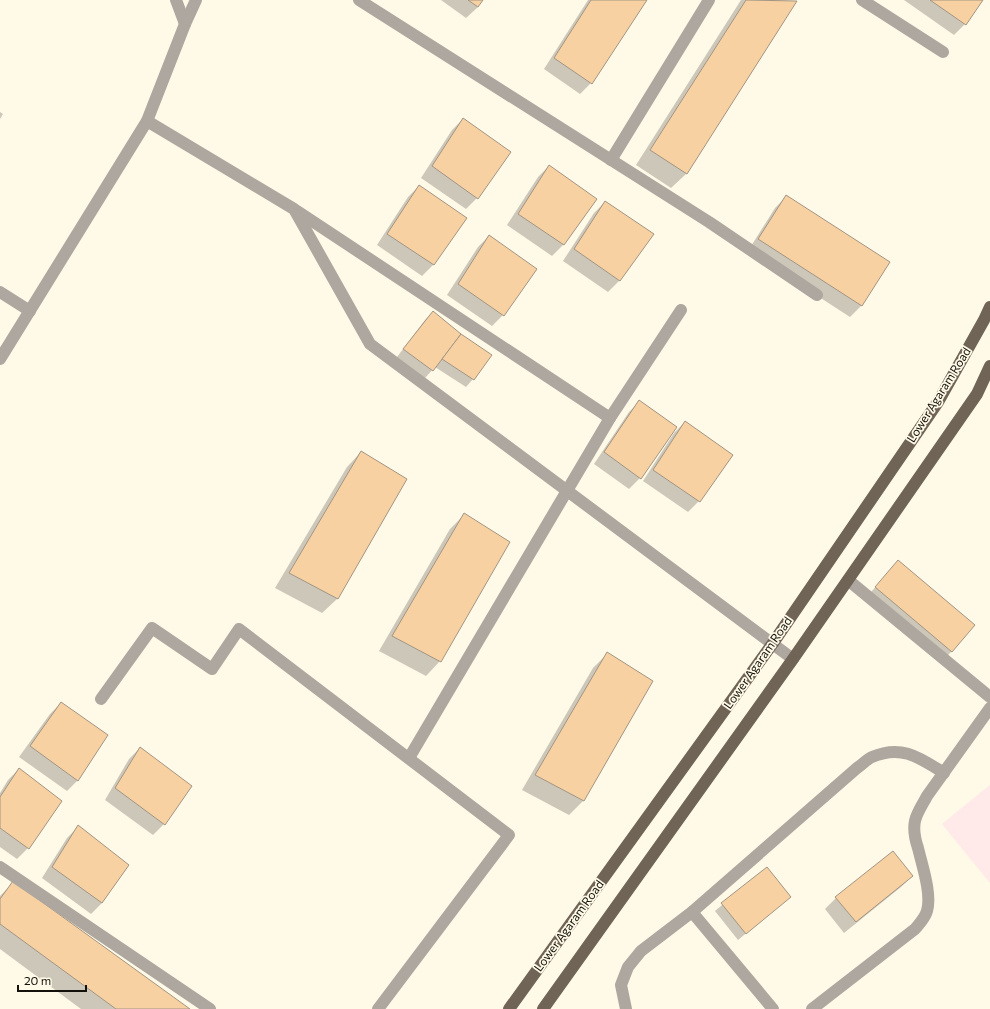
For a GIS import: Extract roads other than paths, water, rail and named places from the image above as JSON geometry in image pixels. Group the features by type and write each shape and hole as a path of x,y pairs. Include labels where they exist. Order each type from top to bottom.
{"main road":[{"name":"Lower Agaram Road","path":"509,1009 773,643 938,402 990,307"},
{"path":"543,1009 793,659 978,394 990,366"}],"lane":[{"path":"176,0 185,24"},
{"path":"0,358 147,121 196,0"},
{"path":"359,0 709,222 817,295"},
{"path":"611,160 710,0"},
{"path":"862,0 943,52"},
{"path":"147,121 294,209 610,418"},
{"path":"294,209 370,344 793,659"},
{"path":"0,292 30,311"},
{"path":"409,758 610,418 681,310"},
{"path":"848,580 990,697"},
{"path":"101,699 152,628 212,669 239,630 509,835 378,1009"},
{"path":"821,1007 915,929 927,912 929,902 924,873 914,834 914,821 919,810 990,708"},
{"path":"626,1009 621,985 628,967 642,951 692,912 857,768 872,757 893,752 915,756 944,773"},
{"path":"0,867 210,1009"},
{"path":"692,912 773,1009"}]}
